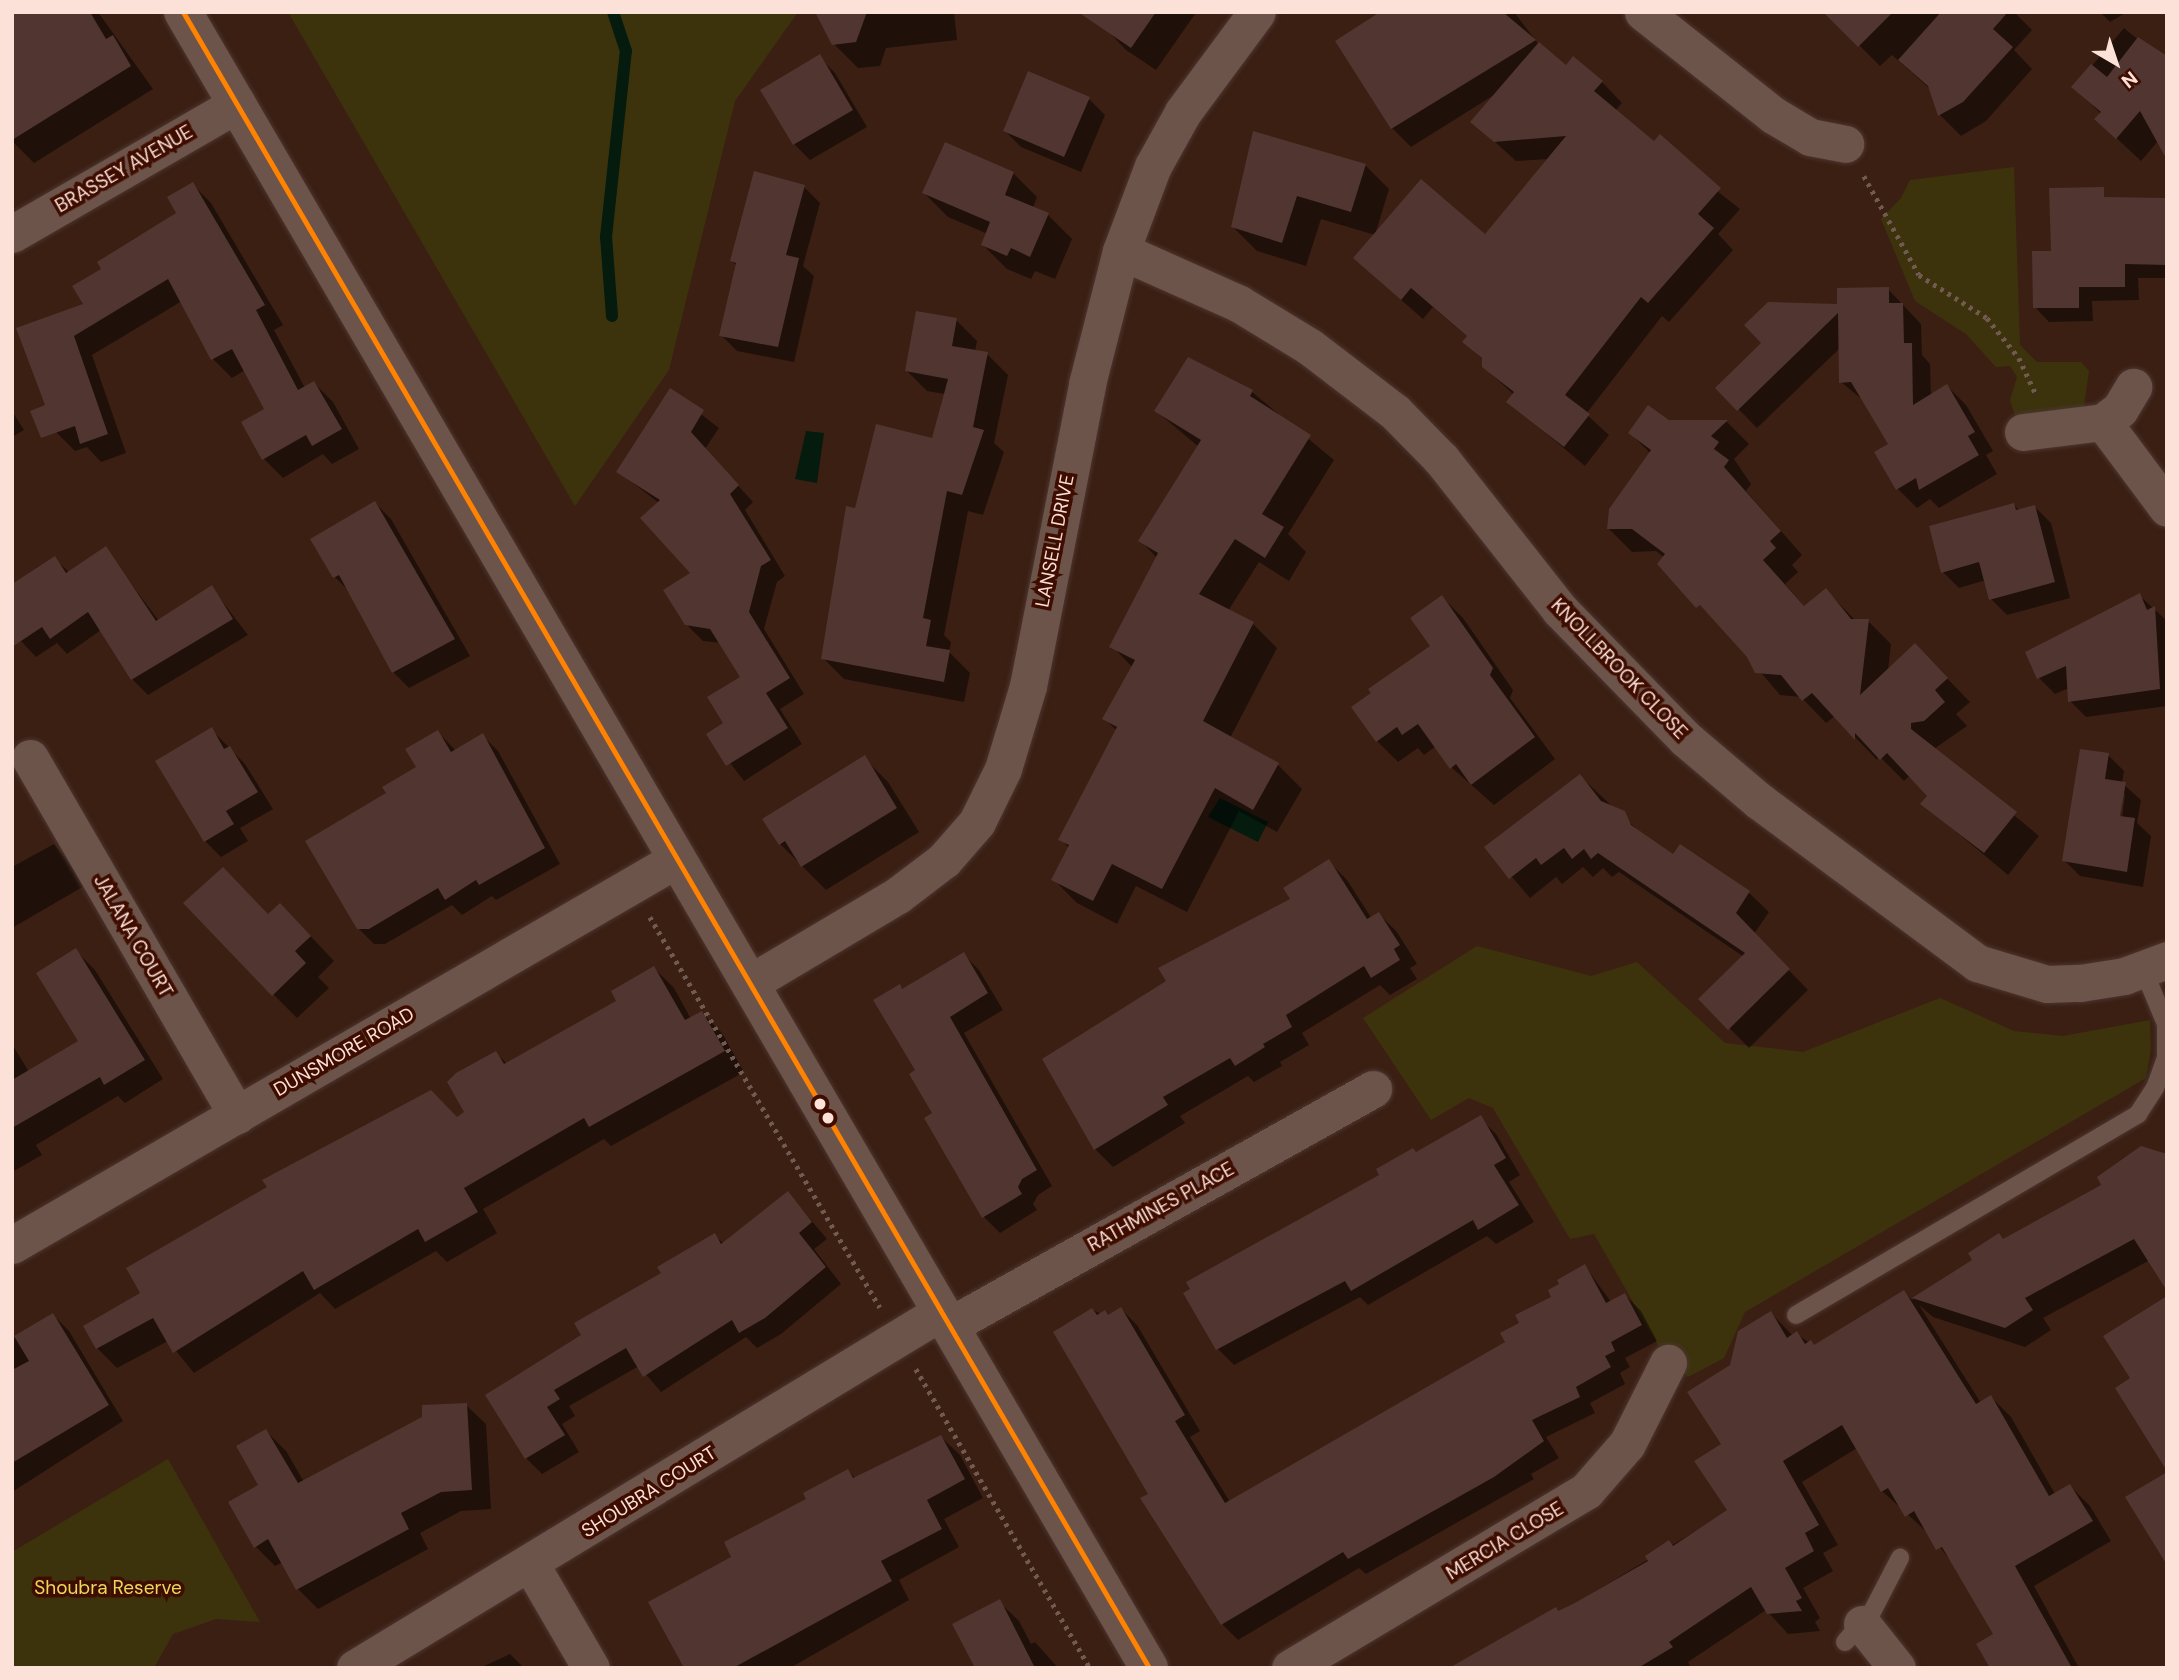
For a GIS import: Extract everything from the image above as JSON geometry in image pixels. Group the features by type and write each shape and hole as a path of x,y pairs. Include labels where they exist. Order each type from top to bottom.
{"street":[{"path":"183,12 1149,1668"},
{"name":"LANSELL DRIVE","path":"750,983 898,895 944,860 977,822 1003,769 1028,686 1087,384 1121,251 1153,166 1183,112 1257,12"},
{"path":"1643,12 1773,115 1810,137 1845,144"},
{"name":"BRASSEY AVENUE","path":"12,234 237,104"},
{"name":"KNOLLBROOK CLOSE","path":"1121,251 1238,303 1310,347 1395,412 1442,460 1560,610 1686,739 1759,801 1977,963 2047,984 2080,983 2155,964"},
{"path":"2035,431 2103,422 2120,409 2133,387"},
{"path":"2103,422 2167,508"},
{"name":"JALANA COURT","path":"30,758 237,1115"},
{"name":"DUNSMORE ROAD","path":"12,1245 677,859"},
{"name":"RATHMINES PLACE","path":"945,1319 1373,1089"},
{"name":"SHOUBRA COURT","path":"355,1668 531,1565 898,1339 945,1319"},
{"name":"MERCIA CLOSE","path":"1290,1668 1586,1491 1627,1444 1668,1363"},
{"path":"531,1565 591,1668"},
{"path":"1854,1633 1897,1668"}],"lane":[{"path":"1796,1315 2138,1114 2155,1088 2166,1058 2166,1024 2155,964"},
{"path":"1854,1633 1900,1558"}],"path":[{"path":"1845,144 1919,275 1987,318 2019,358 2035,431"},
{"path":"649,915 1090,1668"}],"green space":[{"path":"288,12 798,12 735,101 669,370 575,506"},
{"path":"2014,167 2020,345 2037,362 2081,362 2089,371 2084,406 2016,418 2010,400 2017,377 2010,366 1996,367 1966,334 1915,301 1881,219 1901,198 1910,180"},
{"path":"1477,946 1591,976 1637,962 1725,1043 1803,1052 1940,998 2014,1031 2063,1036 2150,1020 2151,1049 2146,1078 1745,1312 1724,1358 1688,1377 1659,1347 1594,1234 1570,1239 1493,1108 1469,1098 1431,1120 1363,1018"},
{"name":"Shoubra Reserve","path":"168,1459 260,1622 216,1619 173,1634 154,1668 12,1668 12,1552"}],"shaded area":[{"path":"806,431 824,433 817,483 795,479"},
{"path":"1220,798 1268,822 1258,842 1208,817"}],"building":[{"path":"12,12 90,12 106,39 113,35 131,66 12,140"},
{"path":"815,12 867,12 856,42 832,45"},
{"path":"1078,12 1156,12 1131,48"},
{"path":"1380,12 1503,12 1536,40 1391,129 1335,41"},
{"path":"1823,12 1893,12 1858,47"},
{"path":"1941,12 2008,12 1993,29 2013,47 1963,102 1938,116 1928,86 1898,60"},
{"path":"2138,37 2167,56 2167,160 2140,111 2116,139 2094,119 2101,112 2071,87 2091,64 2107,77"},
{"path":"1539,42 1566,65 1573,56 1603,81 1594,91 1654,141 1660,134 1721,188 1698,214 1714,228 1648,303 1641,297 1565,395 1590,414 1564,447 1506,402 1514,392 1482,367 1482,358 1462,342 1467,336 1411,288 1401,300 1353,258 1421,179 1485,234 1566,136 1494,142 1470,122"},
{"path":"820,54 853,110 793,145 760,90"},
{"path":"1028,71 1090,97 1064,157 1003,131"},
{"path":"1253,131 1366,164 1351,212 1297,196 1282,243 1231,227"},
{"path":"945,142 1014,172 1005,195 1049,213 1030,257 1011,248 1007,256 981,245 990,222 922,193"},
{"path":"754,171 805,185 786,255 799,258 778,347 719,336 736,263 730,261"},
{"path":"193,182 265,305 256,310 298,390 314,381 342,429 312,446 306,435 262,460 241,422 264,409 232,349 211,360 168,279 74,336 108,434 80,444 75,426 41,438 30,411 45,405 16,328 83,304 72,286 101,269 97,262 176,213 167,197"},
{"path":"2104,187 2104,197 2167,198 2167,265 2125,264 2125,287 2079,287 2079,308 2033,308 2032,251 2051,251 2049,188"},
{"path":"1889,287 1889,303 1903,303 1904,343 1912,343 1913,405 1947,384 1975,432 1968,436 1979,455 1919,490 1916,478 1896,490 1874,452 1888,444 1851,382 1839,383 1838,313 1737,411 1715,388 1761,343 1744,325 1768,302 1837,304 1837,288"},
{"path":"916,311 957,318 952,346 988,352 973,427 984,430 962,495 947,491 923,618 931,620 926,646 950,650 944,682 821,659 846,506 855,508 876,424 932,438 948,379 905,371"},
{"path":"1188,357 1253,390 1250,396 1311,435 1262,514 1284,527 1265,558 1235,539 1199,594 1254,622 1203,721 1279,763 1253,810 1215,788 1162,889 1112,864 1093,901 1051,880 1069,845 1058,840 1117,727 1102,719 1135,660 1109,647 1158,553 1138,541 1201,440 1154,411"},
{"path":"670,388 704,410 691,432 739,485 730,494 771,560 761,566 749,612 790,678 766,693 788,728 726,766 706,734 723,723 707,697 740,677 710,629 685,625 663,590 690,573 640,518 660,500 616,472"},
{"path":"1648,405 1669,420 1728,420 1711,436 1719,442 1714,449 1729,460 1724,467 1781,531 1770,541 1776,548 1763,560 1804,606 1826,588 1851,619 1869,619 1860,695 1915,643 1948,678 1935,690 1945,702 1924,721 1911,723 1911,729 2017,812 1984,853 1920,804 1927,796 1887,753 1880,760 1855,733 1855,740 1812,693 1802,701 1781,675 1755,673 1747,657 1700,605 1696,608 1657,564 1665,554 1632,529 1607,529 1609,509 1651,450 1628,433"},
{"path":"375,501 455,639 392,673 339,575 333,578 310,539"},
{"path":"2014,503 2016,510 2035,505 2055,582 1989,600 1979,562 1941,573 1929,526"},
{"path":"106,546 156,621 212,585 233,619 131,680 88,612 50,639 42,627 12,647 12,584 55,556 66,573"},
{"path":"2140,593 2147,610 2155,606 2160,689 2068,702 2066,666 2037,679 2025,652"},
{"path":"1442,595 1493,668 1490,675 1535,737 1471,785 1456,764 1450,769 1418,724 1402,735 1397,727 1376,742 1351,707 1371,693 1368,689 1430,646 1410,618"},
{"path":"212,727 224,749 230,746 258,792 226,811 234,824 204,842 155,761"},
{"path":"438,730 451,752 483,733 545,848 479,885 476,880 445,900 438,888 369,929 357,929 305,841 386,793 382,787 416,767 405,749"},
{"path":"2080,749 2109,753 2105,779 2126,782 2120,816 2135,818 2127,872 2062,861"},
{"path":"865,755 897,808 801,867 785,841 779,845 762,819"},
{"path":"1580,774 1601,801 1625,811 1631,825 1673,854 1680,844 1750,891 1736,913 1790,969 1728,1030 1698,999 1745,953 1598,853 1591,859 1584,849 1572,859 1564,848 1541,865 1536,858 1509,879 1484,847"},
{"path":"1329,859 1367,919 1379,912 1400,945 1394,949 1400,960 1371,978 1364,966 1286,1015 1292,1027 1263,1044 1265,1047 1235,1066 1230,1058 1163,1097 1168,1105 1094,1150 1042,1059 1166,981 1158,968 1290,899 1283,888"},
{"path":"223,867 268,914 280,903 311,936 295,951 306,963 272,996 183,903"},
{"path":"76,948 145,1060 104,1085 100,1077 12,1128 12,1080 78,1041 36,973"},
{"path":"964,952 988,993 950,1017 1037,1170 1022,1179 1018,1187 1022,1194 982,1218 924,1118 932,1113 909,1074 915,1070 873,1000 900,984 902,989"},
{"path":"654,966 685,1020 702,1011 725,1051 589,1127 584,1118 464,1188 478,1212 425,1242 418,1229 314,1290 303,1271 173,1353 153,1318 96,1349 83,1326 140,1293 126,1268 267,1187 262,1180 431,1090 457,1117 464,1112 447,1082 456,1073 496,1051 504,1064 616,1001 611,991"},
{"path":"1481,1115 1506,1158 1494,1165 1519,1205 1478,1230 1473,1220 1351,1291 1345,1281 1216,1350 1183,1293 1190,1289 1186,1282 1379,1175 1376,1169 1413,1148 1416,1152"},
{"path":"2141,1146 2167,1154 2167,1291 2134,1239 2025,1298 2033,1310 2005,1328 1912,1298 1972,1260 1968,1253 1999,1233 2003,1239 2101,1185 2097,1177"},
{"path":"788,1191 812,1222 799,1233 826,1267 765,1318 739,1333 732,1320 643,1377 626,1348 554,1390 560,1399 547,1407 565,1435 525,1459 485,1395 581,1335 574,1323 661,1273 657,1267 715,1233 721,1244"},
{"path":"1585,1264 1606,1303 1625,1293 1642,1325 1611,1342 1615,1351 1605,1356 1611,1367 1576,1387 1580,1397 1532,1420 1544,1441 1494,1477 1348,1559 1343,1552 1221,1625 1140,1498 1148,1494 1053,1332 1092,1308 1097,1315 1105,1310 1108,1315 1121,1307 1185,1415 1175,1421 1225,1503 1505,1342 1500,1333 1519,1323 1515,1315 1551,1297 1548,1290 1559,1284 1557,1280"},
{"path":"1904,1290 1976,1404 1991,1395 2049,1496 2070,1484 2093,1521 2015,1566 2072,1668 1990,1668 1976,1644 1993,1634 1942,1547 1936,1550 1914,1511 1905,1517 1888,1488 1881,1492 1842,1425 1783,1461 1819,1525 1805,1533 1814,1551 1785,1568 1802,1598 1796,1601 1802,1611 1767,1614 1751,1587 1669,1642 1673,1647 1638,1668 1449,1668 1556,1607 1558,1611 1573,1604 1648,1561 1645,1556 1669,1540 1673,1546 1727,1510 1694,1461 1721,1444 1687,1392 1730,1365 1738,1331 1771,1311 1787,1338 1797,1331 1805,1344 1811,1340 1814,1345"},
{"path":"2167,1296 2167,1471 2115,1388 2130,1378 2103,1336"},
{"path":"53,1313 109,1405 12,1463 12,1370 29,1361 14,1336"},
{"path":"467,1403 472,1490 441,1492 401,1513 409,1529 296,1590 268,1539 254,1548 228,1502 258,1485 236,1446 266,1429 298,1483 422,1417 422,1405"},
{"path":"941,1435 965,1479 927,1500 942,1529 881,1561 892,1581 733,1668 684,1668 648,1602 731,1557 724,1542 806,1499 803,1493 848,1469 853,1478"},
{"path":"2167,1472 2167,1565 2125,1497"},
{"path":"1000,1599 1035,1668 975,1668 952,1624"}],"waterway":[{"path":"612,316 606,237 626,51 613,12"}],"transit line":[{"path":"183,12 1149,1668"}]}
